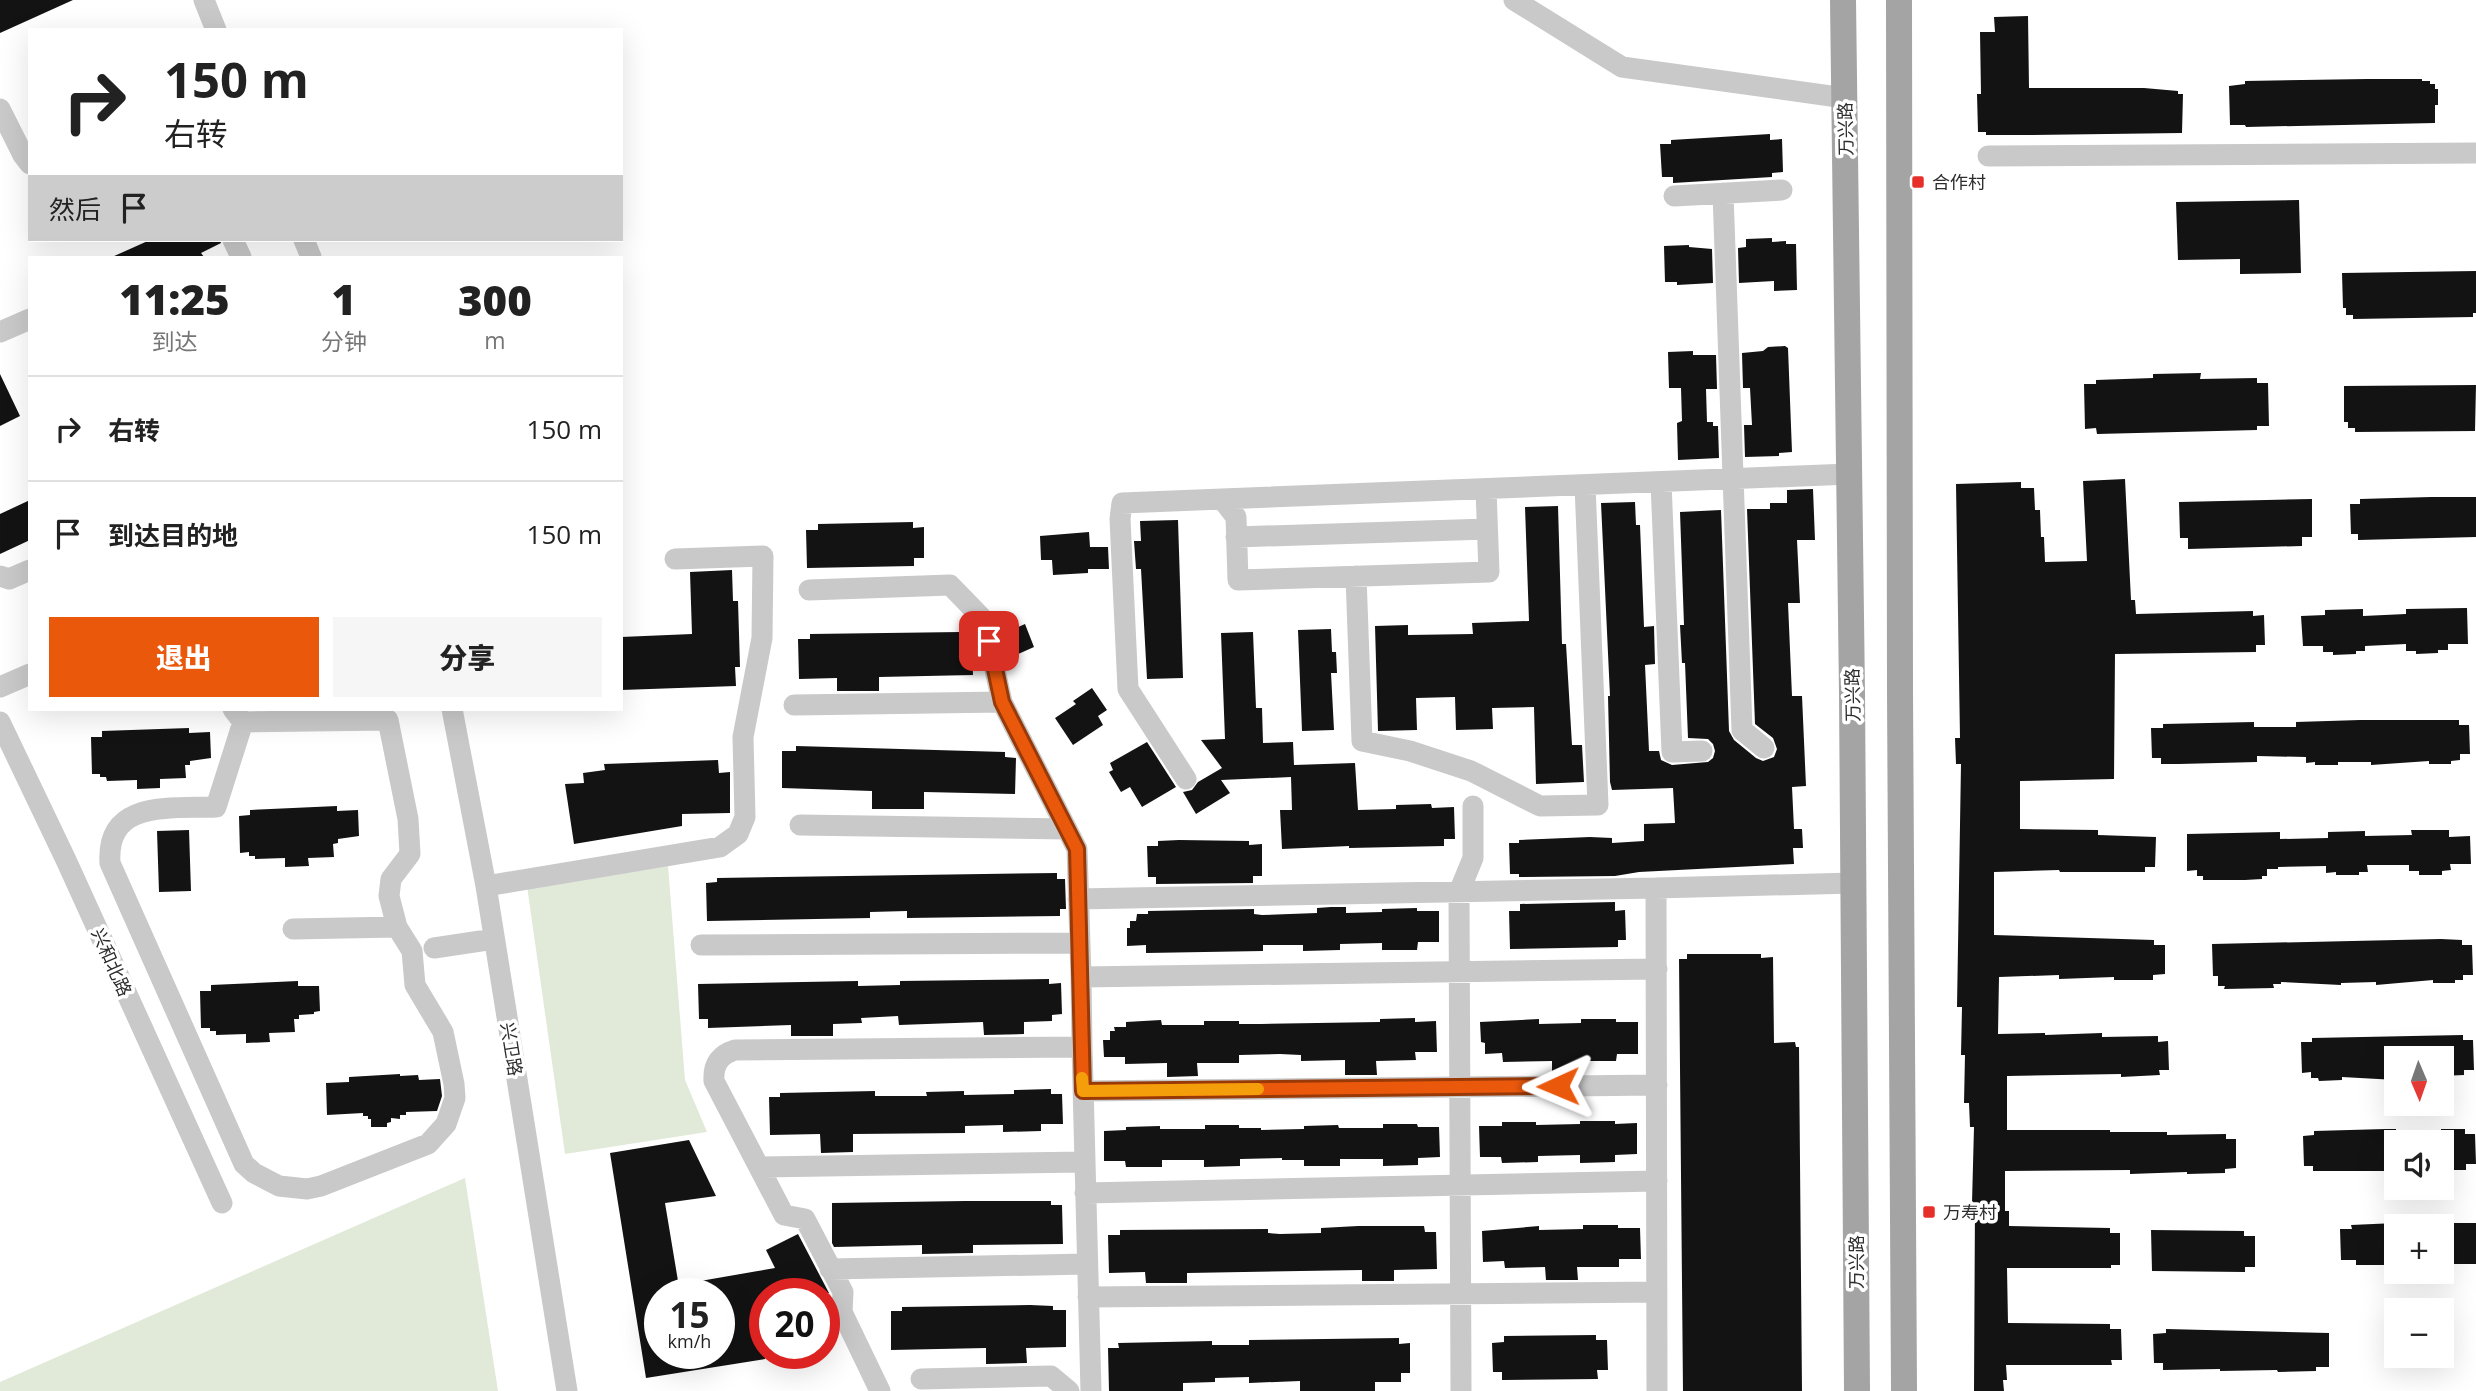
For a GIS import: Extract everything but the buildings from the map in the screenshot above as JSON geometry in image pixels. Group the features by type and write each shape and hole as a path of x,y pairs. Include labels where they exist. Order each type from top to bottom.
{"main road":[{"name":"万兴路","path":"1843,0 1850,474 1857,1391"},
{"path":"1899,0 1904,1391"}],"street":[{"path":"204,0 215,28"},
{"path":"1514,0 1622,67 1845,98"},
{"path":"0,109 28,161"},
{"path":"1988,156 2476,153"},
{"path":"1674,196 1782,190"},
{"path":"1723,193 1742,730 1764,748"},
{"path":"0,332 28,319"},
{"path":"1186,779 1128,689 1120,519 1122,503 1850,474"},
{"path":"1661,482 1672,752 1702,751"},
{"path":"1356,576 1362,741 1410,751 1471,771 1540,806 1598,805 1586,485"},
{"path":"1222,499 1236,517 1238,580 1489,572 1486,489"},
{"path":"1236,537 1487,529"},
{"path":"486,886 720,847 730,841 742,826 746,808 743,737 762,638 763,556 675,559"},
{"path":"0,576 9,579 28,571"},
{"path":"809,590 950,585 984,620 1002,702 1077,849 1090,1391"},
{"path":"0,687 28,675"},
{"path":"794,705 1002,702"},
{"name":"兴卫路","path":"452,711 486,886 567,1391"},
{"path":"238,716 388,720 408,819 410,854 391,879 389,896 397,928 422,950 415,985 443,1032 454,1084 455,1098 446,1124 428,1144 321,1186 307,1189 279,1186 254,1173 244,1164 113,873 109,853 114,833 121,824 139,812 216,807 238,716"},
{"name":"兴和北路","path":"0,722 222,1203"},
{"path":"1461,1391 1459,892 1473,858 1473,806"},
{"path":"800,825 1067,829"},
{"path":"1079,899 1854,883"},
{"path":"1657,888 1657,1391"},
{"path":"293,929 397,928"},
{"path":"422,950 494,939"},
{"path":"701,945 1080,943"},
{"path":"1081,976 1657,969"},
{"path":"880,1391 842,1312 842,1292 831,1269 804,1219 784,1215 714,1081 716,1065 727,1053 735,1050 1082,1047"},
{"path":"1083,1091 1657,1085"},
{"path":"759,1167 1085,1162"},
{"path":"1085,1193 1657,1181"},
{"path":"831,1269 1087,1264"},
{"path":"1088,1297 1657,1292"},
{"path":"921,1379 1051,1376 1069,1391"}],"green space":[{"path":"668,866 685,1080 707,1132 565,1154 527,886"},
{"path":"465,1178 498,1391 0,1391 0,1382"}],"slow traffic":[{"path":"1082,1078 1083,1091 1258,1089"}],"place":[{"name":"合作村","path":"1918,182"},
{"name":"万寿村","path":"1929,1212"}],"route":[{"path":"989,641 1002,702 1077,849 1083,1091 1558,1086"}]}
